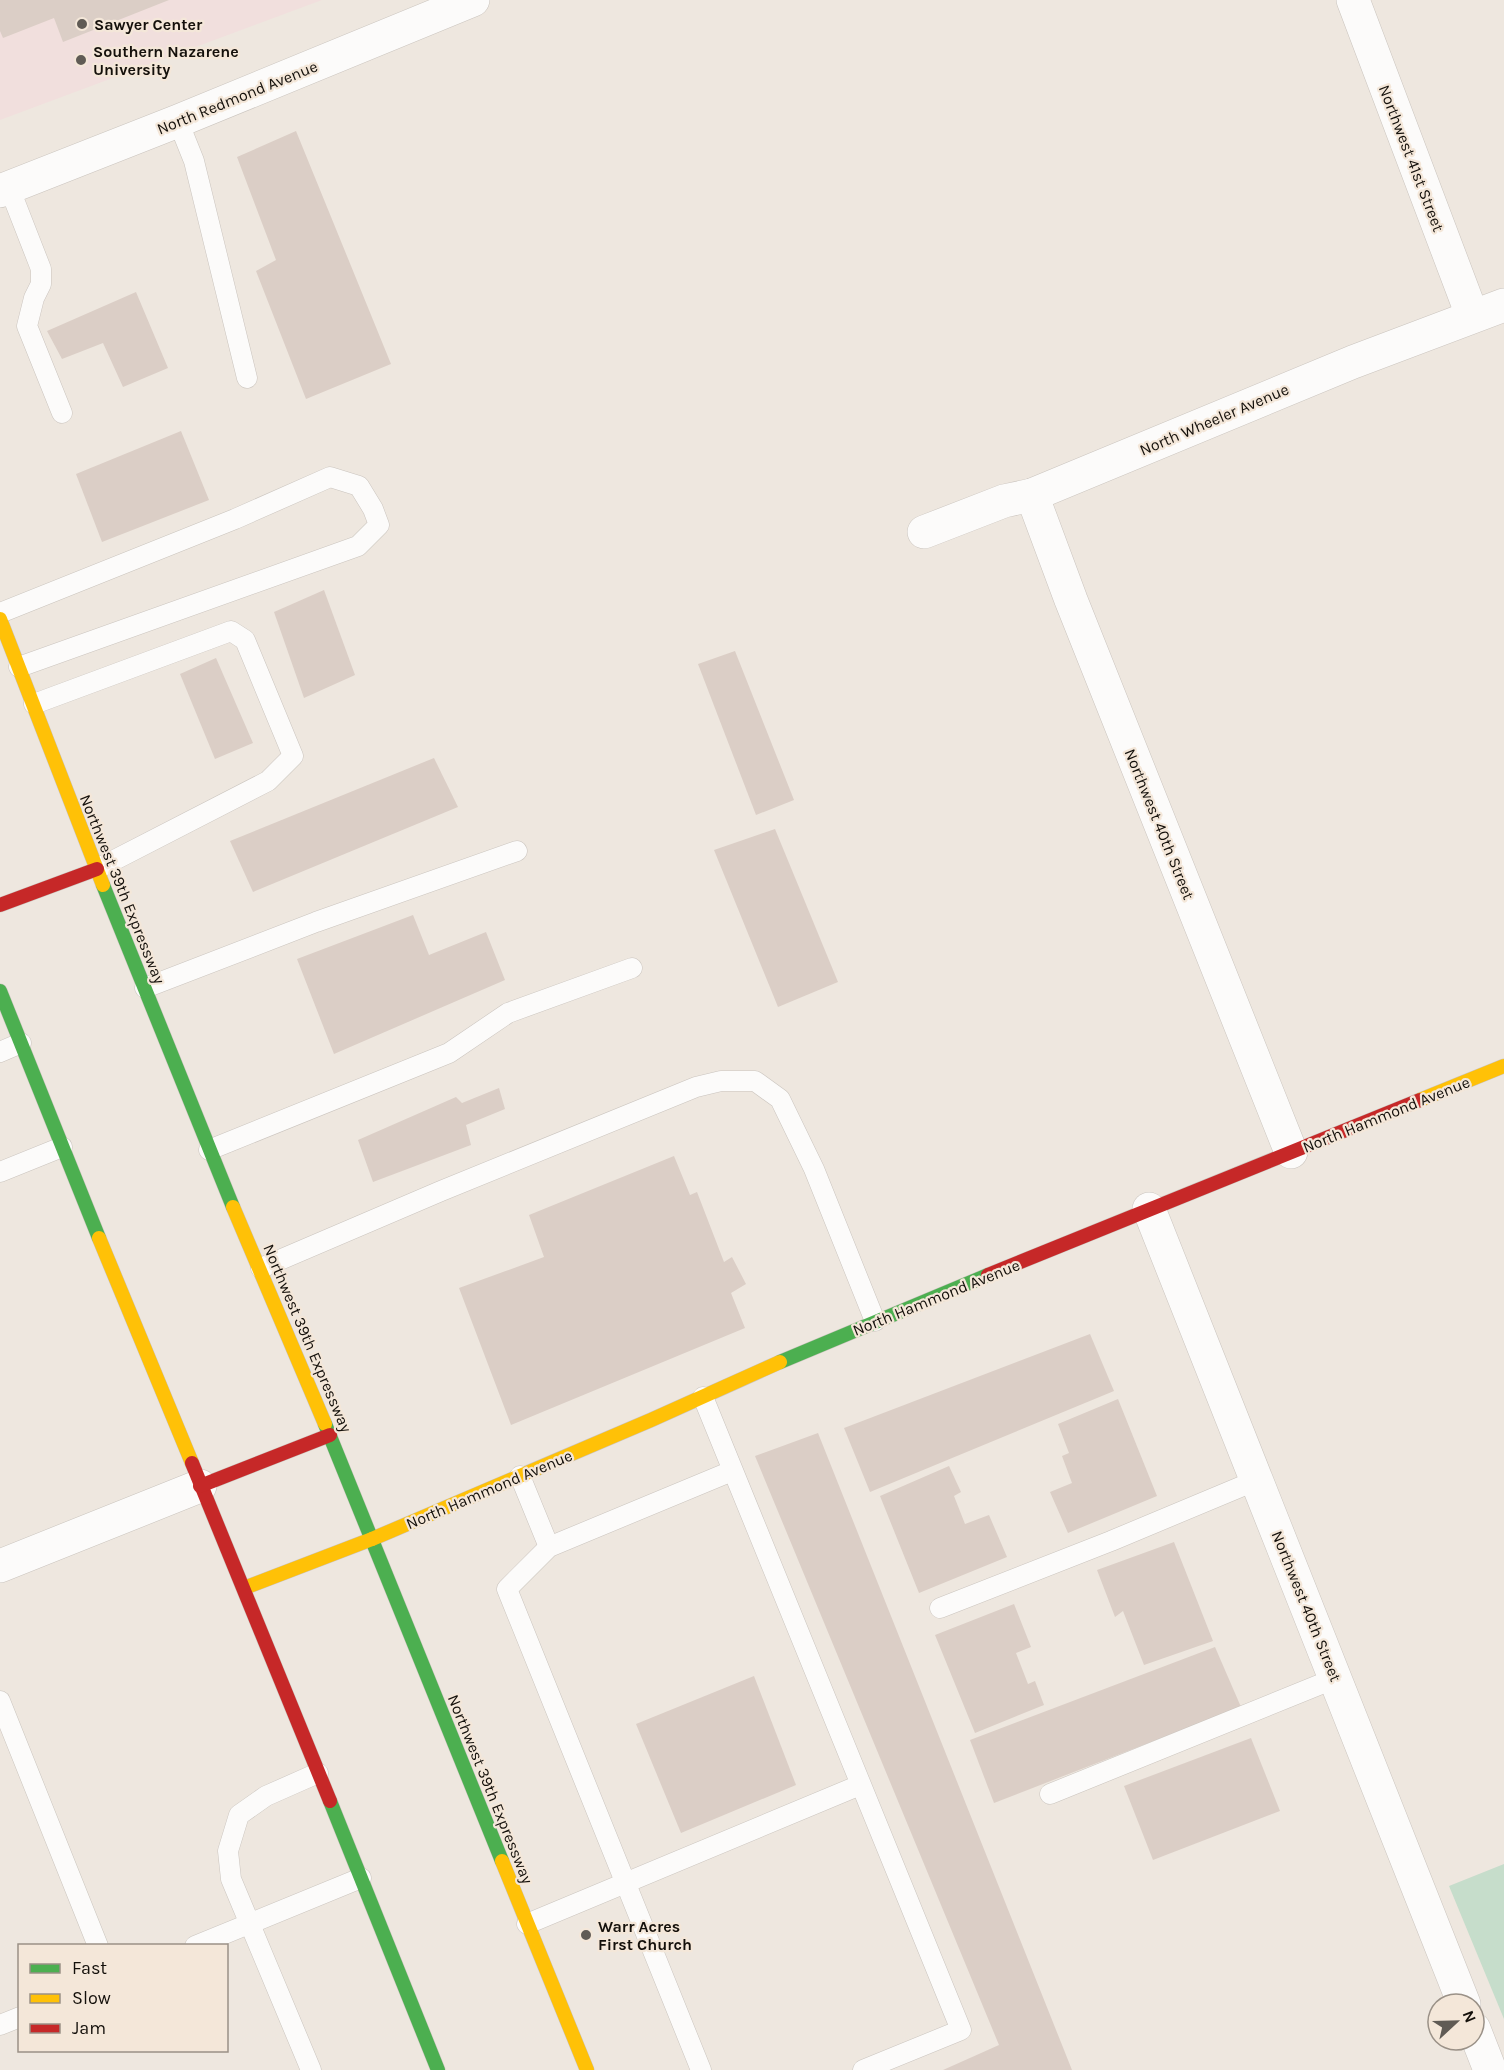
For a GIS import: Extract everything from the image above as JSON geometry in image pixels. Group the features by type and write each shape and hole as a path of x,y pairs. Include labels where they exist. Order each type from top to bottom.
{"main road":[{"name":"Northwest 39th Expressway","path":"0,619 209,1150 330,1435 587,2070"},
{"path":"0,905 97,869"},
{"path":"0,991 438,2070"},
{"name":"North Hammond Avenue","path":"244,1588 372,1539 875,1321 1504,1066"},
{"path":"200,1486 330,1435"}],"street":[{"name":"Northwest 41st Street","path":"1353,0 1472,315"},
{"name":"North Redmond Avenue","path":"5,189 178,121 468,1"},
{"name":"North Wheeler Avenue","path":"924,532 1004,501 1032,495 1353,362 1504,304"},
{"name":"Northwest 40th Street","path":"1032,495 1071,600 1291,1152"},
{"name":"Northwest 40th Street","path":"1149,1209 1459,1992"},
{"path":"0,1566 200,1486"},
{"path":"1483,2052 1490,2070"}],"lane":[{"path":"178,121 194,161 247,378"},
{"path":"5,189 41,269 41,284 34,298 27,326 62,413"},
{"path":"0,613 234,519 330,477 359,486 379,525 358,546 19,667"},
{"path":"34,704 231,631 244,640 293,756 268,781 97,869"},
{"path":"145,988 316,922 517,851"},
{"path":"209,1150 450,1053 508,1013 632,968"},
{"path":"0,1052 21,1043"},
{"path":"261,1268 441,1191 696,1087 721,1081 755,1082 780,1099 814,1169 875,1321"},
{"path":"0,1172 62,1147"},
{"path":"703,1397 961,2030 863,2070"},
{"path":"700,2070 507,1589 549,1547 732,1471"},
{"path":"520,1476 549,1547"},
{"path":"940,1608 1257,1480"},
{"path":"1050,1794 1336,1678"},
{"path":"0,1701 97,1944"},
{"path":"312,2070 231,1879 228,1851 239,1815 266,1796 318,1773"},
{"path":"527,1924 860,1785"},
{"path":"200,1944 361,1878"},
{"path":"0,2025 18,2018"}],"shaded area":[{"name":"Southern Nazarene University","path":"0,0 322,0 0,120"}],"green space":[{"path":"1504,1864 1504,2019 1449,1886"}],"building":[{"name":"Sawyer Center","path":"0,0 169,0 63,42 54,18 3,38 0,31"},
{"path":"296,131 391,364 306,399 256,271 276,260 237,157"},
{"path":"136,292 168,368 123,387 103,343 62,359 47,331"},
{"path":"181,431 209,500 102,542 76,474"},
{"path":"324,590 355,675 304,698 274,612"},
{"path":"735,651 794,800 756,815 698,664"},
{"path":"216,658 253,743 215,759 180,674"},
{"path":"434,758 458,807 253,892 230,841"},
{"path":"775,829 838,982 778,1007 714,850"},
{"path":"413,915 429,955 486,932 505,980 334,1054 297,959"},
{"path":"499,1088 505,1109 466,1125 471,1145 373,1182 358,1140 456,1097 462,1103"},
{"path":"674,1156 690,1195 697,1192 724,1262 732,1257 746,1284 731,1293 745,1328 511,1425 459,1288 544,1257 529,1215"},
{"path":"1090,1334 1114,1391 870,1492 844,1428"},
{"path":"1118,1399 1157,1496 1068,1533 1050,1492 1072,1483 1062,1456 1069,1453 1058,1424"},
{"path":"818,1433 1072,2070 943,2070 999,2045 755,1456"},
{"path":"949,1466 961,1492 954,1496 965,1524 989,1515 1007,1557 919,1593 880,1496"},
{"path":"1174,1542 1213,1641 1144,1665 1123,1611 1115,1617 1097,1570"},
{"path":"1014,1604 1031,1647 1016,1653 1028,1684 1035,1681 1044,1705 975,1733 935,1635"},
{"path":"1215,1647 1241,1707 994,1803 970,1740"},
{"path":"754,1676 796,1785 681,1833 636,1724"},
{"path":"1251,1738 1280,1811 1153,1860 1124,1786"}],"traffic: fast":[{"path":"103,885 233,1207"},
{"path":"0,991 99,1238"},
{"path":"780,1362 988,1275"},
{"path":"325,1424 502,1861"},
{"path":"330,1801 438,2070"}],"traffic: slow":[{"path":"0,619 103,885"},
{"path":"1420,1100 1504,1066"},
{"path":"233,1207 325,1424"},
{"path":"99,1238 192,1463"},
{"path":"372,1539 651,1420 780,1362"},
{"path":"244,1588 372,1539"},
{"path":"502,1861 587,2070"}],"traffic: jam":[{"path":"0,905 97,869"},
{"path":"988,1275 1420,1100"},
{"path":"200,1486 330,1435"},
{"path":"192,1463 330,1801"}],"place":[{"name":"Sawyer Center","path":"82,24"},
{"name":"Southern Nazarene University","path":"81,60"},
{"name":"Warr Acres First Church","path":"586,1935"}]}
